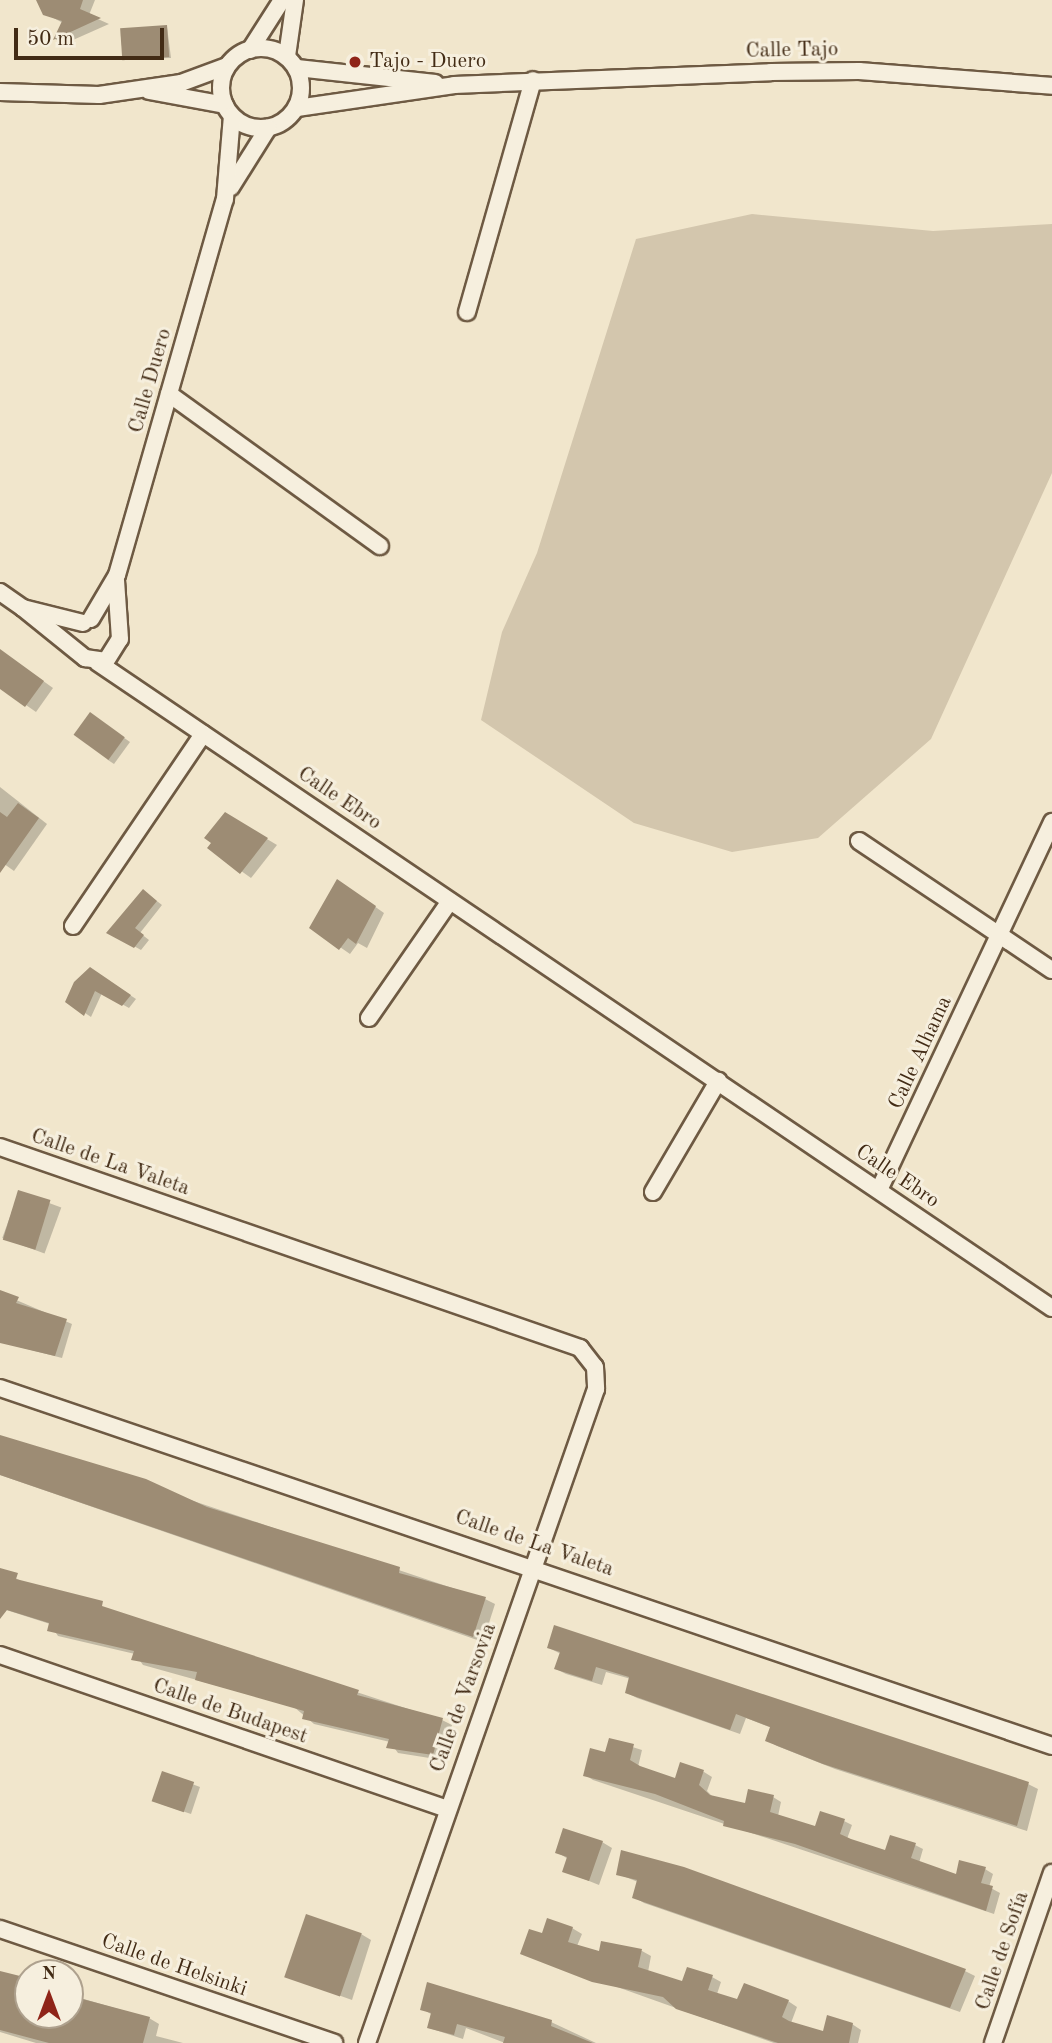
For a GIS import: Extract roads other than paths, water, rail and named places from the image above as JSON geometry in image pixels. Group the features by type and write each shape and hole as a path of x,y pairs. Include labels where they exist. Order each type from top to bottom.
{"street":[{"path":"143,90 227,66 250,50 282,0"},
{"path":"0,92 143,90 228,111 268,128 297,107 292,62 295,0"},
{"path":"250,50 292,62"},
{"name":"Calle Tajo","path":"292,62 454,85"},
{"path":"227,66 221,86 228,111"},
{"name":"Calle Tajo","path":"297,107 454,85 533,80 859,71 1052,86"},
{"path":"467,312 533,80"},
{"name":"Calle Duero","path":"118,631 117,575 225,199 228,111"},
{"name":"Calle Duero","path":"225,199 268,128"},
{"path":"169,394 380,546"},
{"name":"Calle Duero","path":"87,621 117,575"},
{"path":"0,592 80,653 97,662 119,648 118,631 111,622 87,621 23,608"},
{"path":"80,653 76,638 87,621"},
{"name":"Calle Ebro","path":"119,648 151,696"},
{"name":"Calle Ebro","path":"97,662 1052,1308"},
{"path":"73,926 203,734"},
{"name":"Calle Alhama","path":"879,1190 1052,822"},
{"path":"859,841 1052,970"},
{"path":"369,1017 450,901"},
{"path":"653,1192 718,1082"},
{"name":"Calle de La Valeta","path":"0,1147 580,1348 595,1367"},
{"name":"Calle de Varsovia","path":"367,2043 446,1809 596,1389 595,1367"},
{"name":"Calle de La Valeta","path":"0,1388 534,1566 1052,1746"},
{"name":"Calle de Budapest","path":"0,1655 446,1809"},
{"name":"Calle de Sofía","path":"993,2043 1052,1873"},
{"name":"Calle de Helsinki","path":"0,1929 334,2043"}],"place":[{"name":"Tajo - Duero","path":"355,62"}]}
